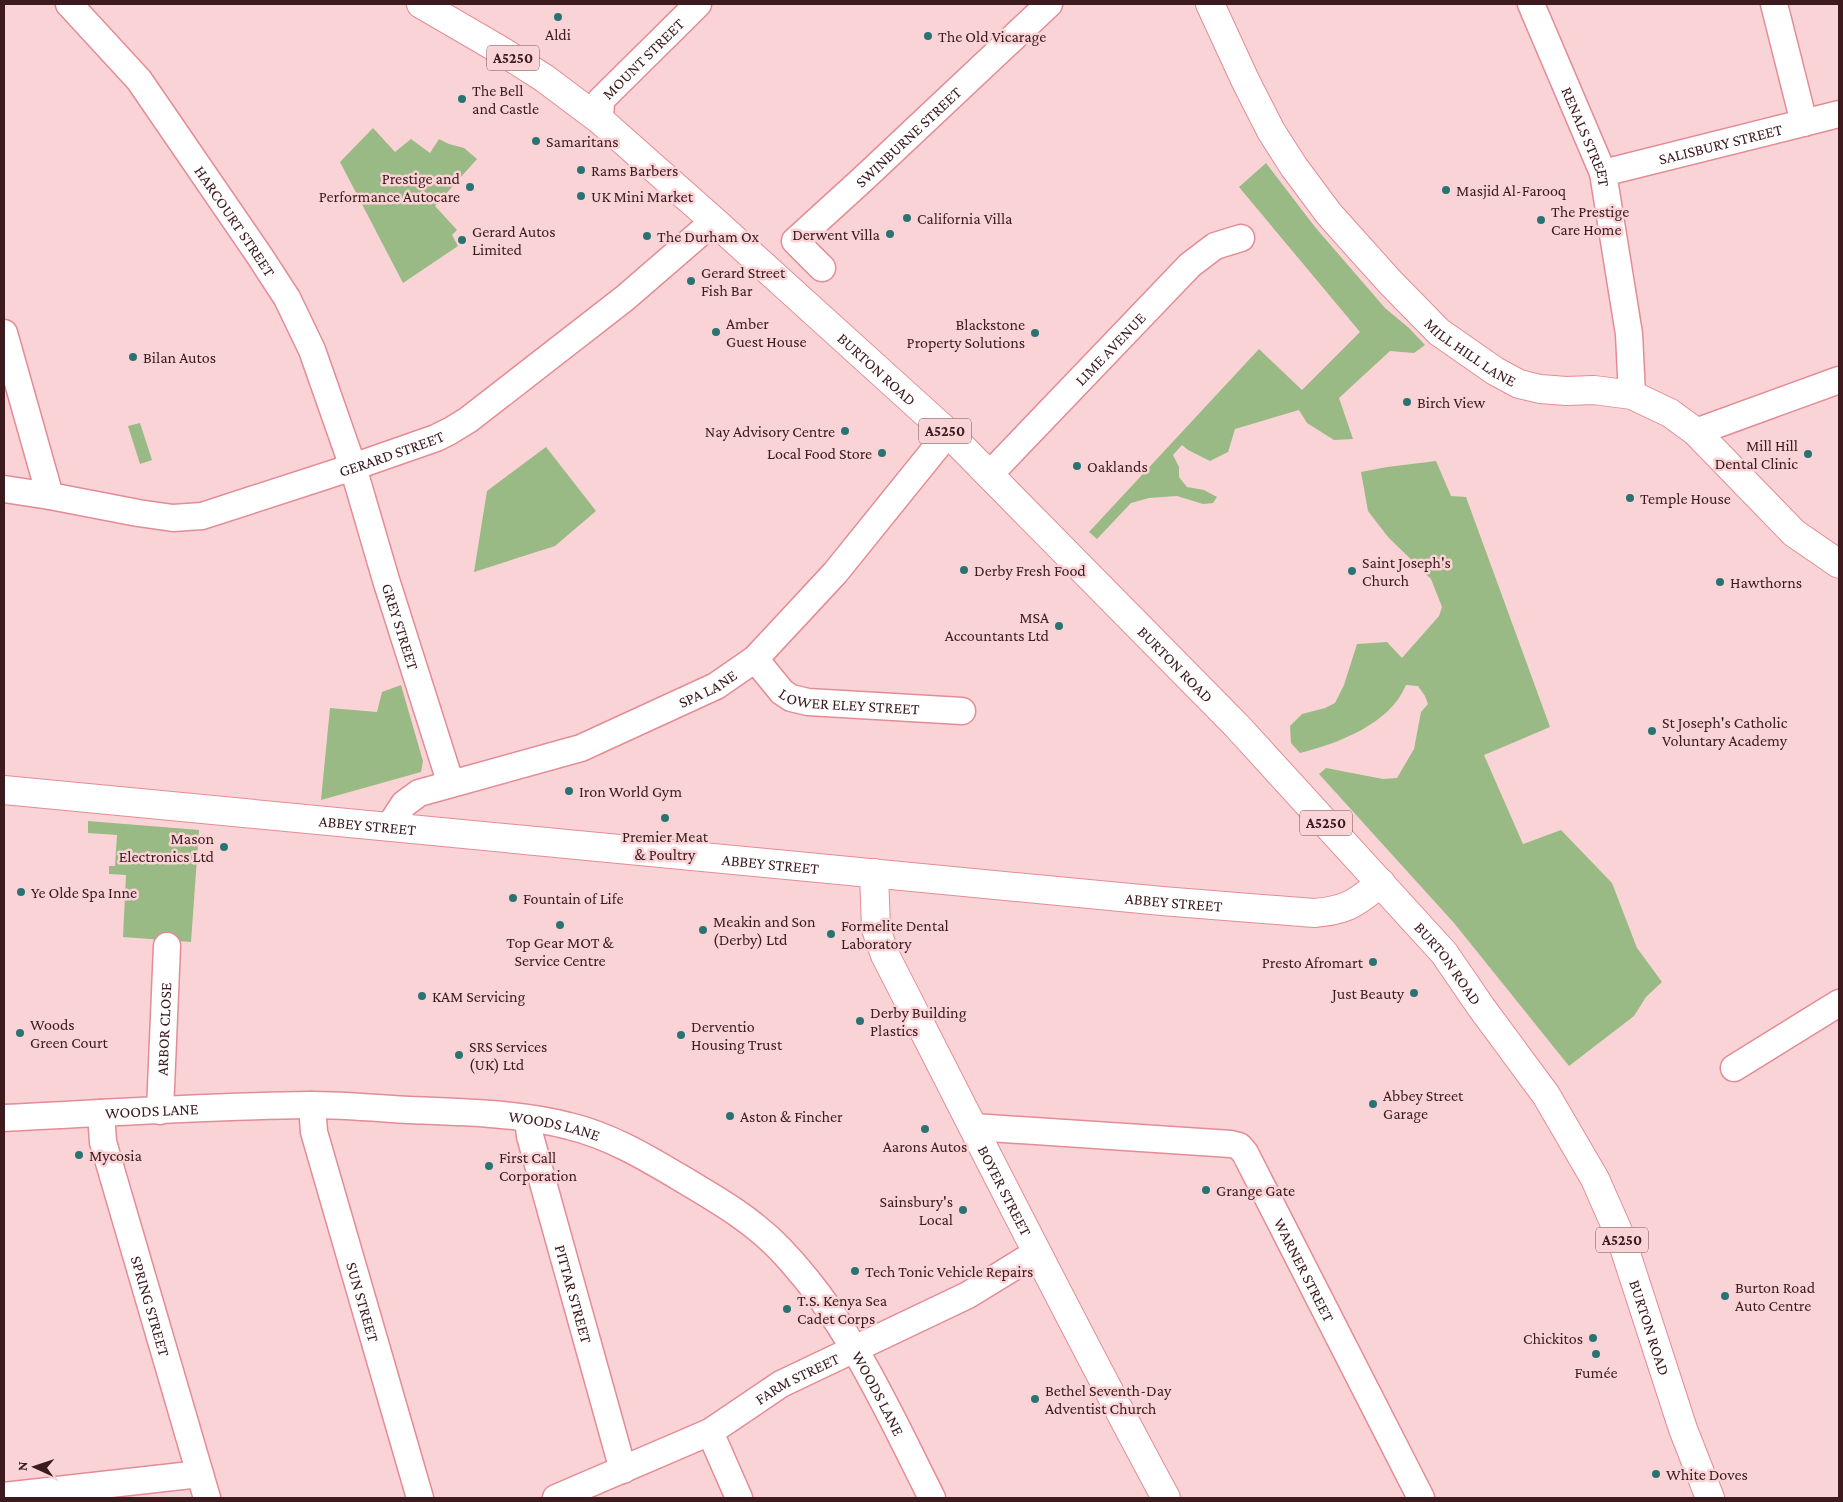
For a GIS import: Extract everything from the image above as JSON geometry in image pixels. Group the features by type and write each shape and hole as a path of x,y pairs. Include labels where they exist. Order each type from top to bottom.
{"street":[{"name":"HARCOURT STREET","path":"69,4 139,80 287,298 312,350 353,467"},
{"name":"BURTON ROAD","path":"421,4 544,78 600,120 948,433 1237,726 1444,952 1546,1095 1585,1159 1604,1197 1621,1238 1683,1429 1710,1498"},
{"name":"SWINBURNE STREET","path":"822,268 795,241 1049,4"},
{"name":"MILL HILL LANE","path":"1210,4 1271,131 1294,167 1329,214 1390,282 1439,332 1496,371 1519,384 1540,390 1594,390 1632,395 1670,413 1696,432 1794,533 1839,564"},
{"name":"RENALS STREET","path":"1531,4 1603,173 1629,334 1632,395"},
{"path":"1774,4 1804,123"},
{"name":"MOUNT STREET","path":"600,120 601,100 692,10"},
{"name":"SALISBURY STREET","path":"1603,173 1839,114"},
{"name":"GERARD STREET","path":"4,489 138,513 173,518 189,518 219,511 436,438 468,420 625,298 714,221"},
{"name":"LIME AVENUE","path":"989,476 1190,265 1215,246 1241,238"},
{"path":"4,333 50,496"},
{"path":"1696,432 1839,380"},
{"name":"SPA LANE","path":"389,827 404,804 419,793 580,748 716,686 755,660 835,573 948,433"},
{"name":"GREY STREET","path":"353,467 402,631 447,772 453,784"},
{"name":"LOWER ELEY STREET","path":"755,660 782,692 791,698 808,702 962,711"},
{"name":"ABBEY STREET","path":"4,790 1162,901 1314,913 1334,912 1353,905 1381,883"},
{"name":"BOYER STREET","path":"874,873 876,929 885,955 974,1127 1036,1253 1166,1498"},
{"name":"ARBOR CLOSE","path":"160,1111 167,946"},
{"path":"1734,1068 1839,1003"},
{"name":"WOODS LANE","path":"4,1118 312,1105 442,1111 528,1119 570,1126 607,1138 659,1165 720,1201 750,1222 779,1247 818,1294 855,1348 932,1498"},
{"name":"SUN STREET","path":"312,1105 314,1132 420,1498"},
{"name":"SPRING STREET","path":"101,1113 103,1142 207,1498"},
{"name":"PITTAR STREET","path":"528,1119 530,1136 623,1470"},
{"name":"WARNER STREET","path":"974,1127 1239,1146 1245,1153 1421,1498"},
{"name":"FARM STREET","path":"556,1498 710,1432 781,1384 968,1295 1036,1253"},
{"path":"710,1432 739,1498"},
{"path":"4,1496 200,1474"}],"green space":[{"path":"373,128 395,152 411,139 430,153 439,139 464,148 477,159 435,206 457,230 452,235 458,246 403,283 340,162"},
{"path":"1266,163 1315,227 1385,308 1409,328 1425,345 1414,353 1390,351 1339,398 1353,439 1334,440 1307,423 1299,410 1235,429 1228,452 1210,461 1182,445 1173,455 1179,467 1179,477 1187,487 1204,490 1217,497 1213,503 1203,504 1177,496 1149,498 1131,503 1097,539 1089,532 1259,349 1302,390 1360,332 1239,187"},
{"path":"140,423 152,460 140,464 128,426"},
{"path":"546,447 596,511 555,546 474,572 487,491"},
{"path":"1436,461 1451,496 1466,497 1550,727 1484,755 1523,844 1561,830 1612,883 1637,948 1662,982 1646,997 1634,1016 1569,1066 1454,923 1319,774 1326,768 1383,779 1397,778 1414,749 1421,712 1428,704 1418,686 1406,685 1388,711 1376,721 1362,730 1331,744 1300,753 1291,743 1290,726 1302,714 1325,708 1335,703 1344,685 1357,644 1387,642 1402,658 1439,616 1442,607 1431,579 1388,537 1368,511 1361,472"},
{"path":"401,685 423,761 421,772 321,800 330,708 377,712 382,692"},
{"path":"88,821 199,830 191,942 123,937 126,875 109,874 109,866 115,866 117,835 88,833"}],"place":[{"name":"Aldi","path":"558,17"},
{"name":"The Old Vicarage","path":"928,36"},
{"name":"The Bell and Castle","path":"462,99"},
{"name":"Samaritans","path":"536,141"},
{"name":"Rams Barbers","path":"581,170"},
{"name":"Prestige and Performance Autocare","path":"470,187"},
{"name":"Masjid Al-Farooq","path":"1446,190"},
{"name":"UK Mini Market","path":"581,196"},
{"name":"California Villa","path":"907,218"},
{"name":"The Prestige Care Home","path":"1541,220"},
{"name":"Derwent Villa","path":"890,234"},
{"name":"The Durham Ox","path":"647,236"},
{"name":"Gerard Autos Limited","path":"462,240"},
{"name":"Gerard Street Fish Bar","path":"691,281"},
{"name":"Amber Guest House","path":"716,332"},
{"name":"Blackstone Property Solutions","path":"1035,333"},
{"name":"Bilan Autos","path":"133,357"},
{"name":"Birch View","path":"1407,402"},
{"name":"Nay Advisory Centre","path":"845,431"},
{"name":"Local Food Store","path":"882,453"},
{"name":"Mill Hill Dental Clinic","path":"1808,454"},
{"name":"Oaklands","path":"1077,466"},
{"name":"Temple House","path":"1630,498"},
{"name":"Derby Fresh Food","path":"964,570"},
{"name":"Saint Joseph's Church","path":"1352,571"},
{"name":"Hawthorns","path":"1720,582"},
{"name":"MSA Accountants Ltd","path":"1059,626"},
{"name":"St Joseph's Catholic Voluntary Academy","path":"1652,731"},
{"name":"Iron World Gym","path":"569,791"},
{"name":"Premier Meat & Poultry","path":"665,818"},
{"name":"Mason Electronics Ltd","path":"224,847"},
{"name":"Ye Olde Spa Inne","path":"21,892"},
{"name":"Fountain of Life","path":"513,898"},
{"name":"Top Gear MOT & Service Centre","path":"560,925"},
{"name":"Meakin and Son (Derby) Ltd","path":"703,930"},
{"name":"Formelite Dental Laboratory","path":"831,934"},
{"name":"Presto Afromart","path":"1373,962"},
{"name":"Just Beauty","path":"1414,993"},
{"name":"KAM Servicing","path":"422,996"},
{"name":"Derby Building Plastics","path":"860,1021"},
{"name":"Woods Green Court","path":"20,1033"},
{"name":"Derventio Housing Trust","path":"681,1035"},
{"name":"SRS Services (UK) Ltd","path":"459,1055"},
{"name":"Abbey Street Garage","path":"1373,1104"},
{"name":"Aston & Fincher","path":"730,1116"},
{"name":"Aarons Autos","path":"925,1129"},
{"name":"Mycosia","path":"79,1155"},
{"name":"First Call Corporation","path":"489,1166"},
{"name":"Grange Gate","path":"1206,1190"},
{"name":"Sainsbury's Local","path":"963,1210"},
{"name":"Tech Tonic Vehicle Repairs","path":"855,1271"},
{"name":"Burton Road Auto Centre","path":"1725,1296"},
{"name":"T.S. Kenya Sea Cadet Corps","path":"787,1309"},
{"name":"Chickitos","path":"1593,1338"},
{"name":"Fumée","path":"1596,1354"},
{"name":"Bethel Seventh-Day Adventist Church","path":"1035,1399"},
{"name":"White Doves","path":"1656,1474"}]}
